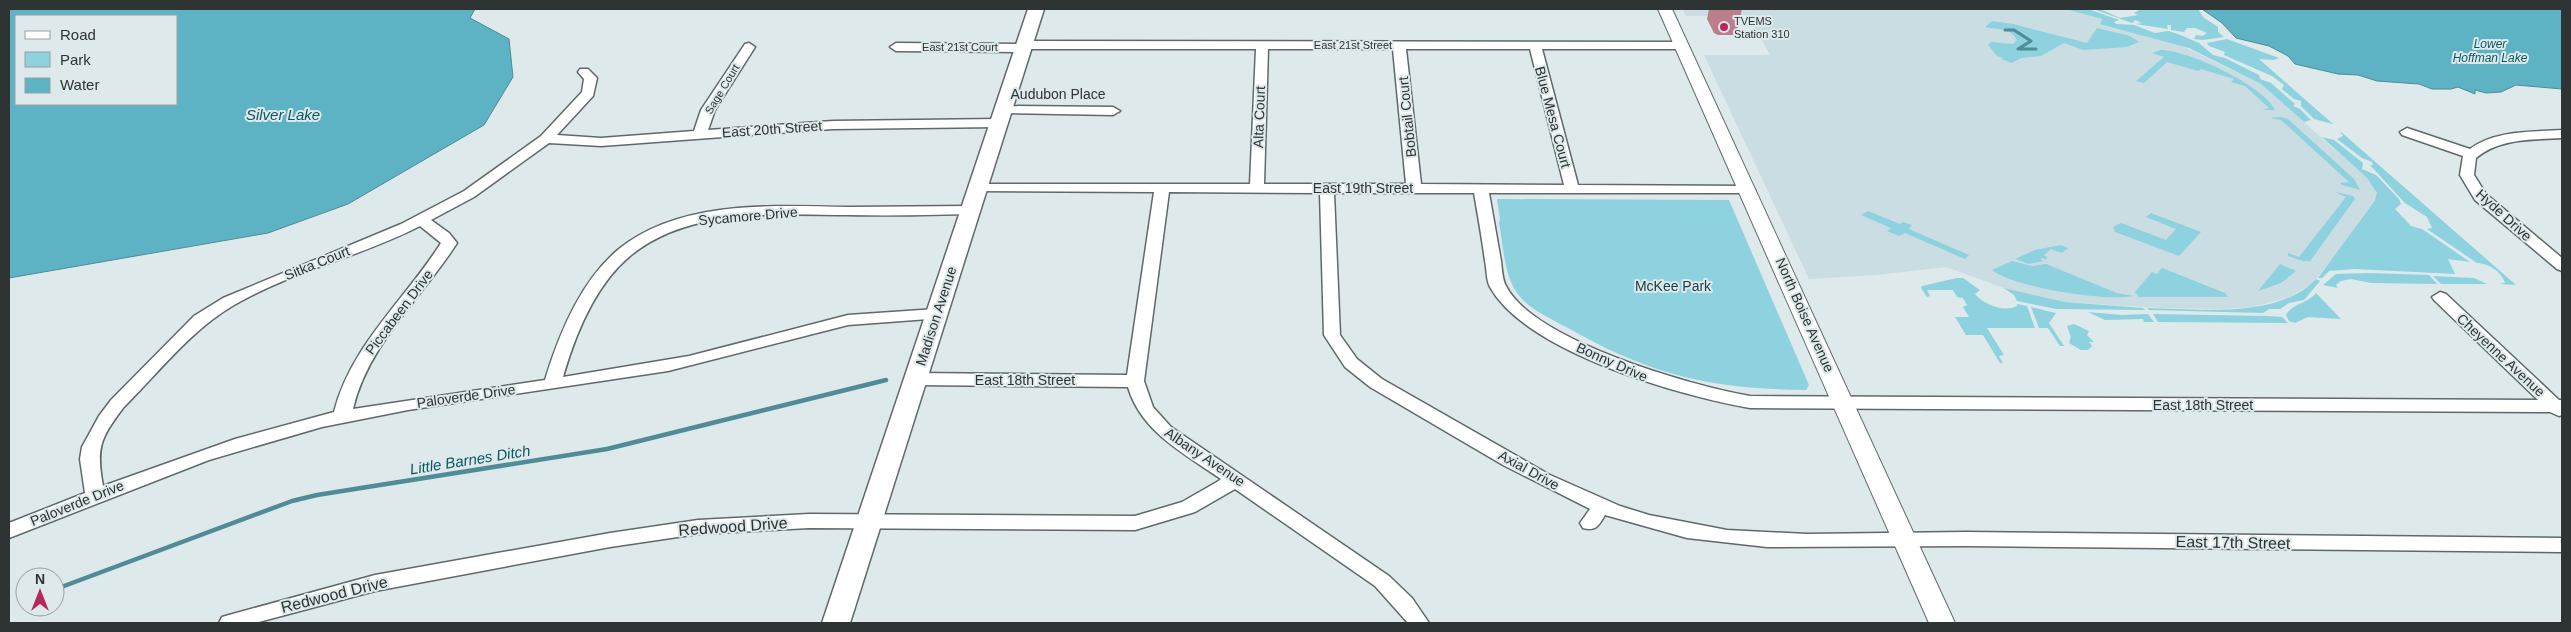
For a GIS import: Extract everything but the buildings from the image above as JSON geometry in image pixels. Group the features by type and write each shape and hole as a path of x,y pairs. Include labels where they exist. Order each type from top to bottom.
{"main road":[{"name":"Madison Avenue","path":"836,623 1036,9"}],"street":[{"name":"North Boise Avenue","path":"1665,9 1942,623"},
{"name":"Alta Court","path":"1257,188 1262,45"},
{"name":"Bobtail Court","path":"1399,45 1414,189"},
{"name":"Blue Mesa Court","path":"1535,45 1572,189"},
{"name":"East 21st Street","path":"1024,46 1682,45"},
{"name":"East 21st Court","path":"896,47 1024,46"},
{"name":"Sage Court","path":"700,134 708,110 749,47"},
{"name":"Sitka Court","path":"95,496 89,459 92,447 106,420 117,404 200,320 229,301 259,286 421,220 469,194 546,140 588,93 591,78 584,72"},
{"name":"Audubon Place","path":"1001,117 1113,111"},
{"name":"East 20th Street","path":"546,140 588,142 833,124 1001,117"},
{"path":"2407,132 2472,154 2493,142 2562,134"},
{"name":"Hyde Drive","path":"2472,154 2468,160 2467,174 2476,191 2562,266"},
{"name":"East 19th Street","path":"978,187 1748,190"},
{"name":"Albany Avenue","path":"1162,188 1135,381 1142,401 1155,422 1382,581 1405,604 1419,623"},
{"name":"Axial Drive","path":"1327,188 1330,322 1332,335 1342,353 1374,382 1523,467 1601,507 1648,522 1744,539 1780,541 1904,539"},
{"name":"Bonny Drive","path":"1481,189 1497,285 1509,302 1534,324 1617,366 1683,389 1750,402 1844,403"},
{"name":"Sycamore Drive","path":"553,383 568,337 613,263 626,251 666,229 714,216 751,213 970,210"},
{"name":"Piccabeen Drive","path":"342,417 347,392 366,354 449,243 444,236 421,220"},
{"name":"Cheyenne Avenue","path":"2440,298 2560,409"},
{"name":"Paloverde Drive","path":"9,531 220,449 342,417 403,405 688,363 851,320 881,316 936,314"},
{"name":"East 18th Street","path":"915,379 1135,381"},
{"name":"East 18th Street","path":"1844,403 2560,409"},
{"name":"Redwood Drive","path":"229,623 288,605 374,583 610,540 698,527 763,522 1135,523 1164,516 1200,503 1236,478"},
{"path":"1590,523 1601,507"},
{"name":"East 17th Street","path":"1904,539 2562,545"}],"shaded area":[{"path":"1682,9 2069,9 2102,19 2100,23 2103,25 2178,44 2261,84 2367,178 2376,190 2377,196 2312,284 2287,298 2252,307 2226,309 2160,308 2065,302 2004,288 1946,267 1876,275 1809,279 1704,55 1770,55 1749,15 1686,16"}],"green space":[{"path":"2066,9 2088,9 2119,20 2114,22 2116,24 2134,25 2155,33 2168,31 2199,43 2213,55 2225,58 2259,75 2260,79 2271,83 2295,104 2293,106 2300,109 2311,120 2304,122 2261,84 2189,48 2103,25 2100,24 2102,19"},
{"path":"2093,9 2100,9 2120,18 2138,15 2134,13 2141,9 2198,9 2203,17 2218,27 2218,32 2224,37 2203,40 2194,39 2196,35 2203,36 2207,33 2195,28 2187,28 2184,32 2171,30 2171,25 2167,25 2168,29 2136,24 2142,23 2135,20 2132,23"},
{"path":"1992,21 2013,24 2087,43 2097,28 2130,36 2139,42 2127,47 2083,50 2064,43 2041,56 2021,58 2012,63 1997,56 1988,45 1991,42 2013,44 2017,40 2007,31 1985,27"},
{"path":"2227,39 2279,58 2274,60 2259,59 2333,124 2314,119 2301,106 2301,101 2294,99 2282,89 2284,85 2272,76 2224,55 2225,52 2209,46 2207,43"},
{"path":"2161,50 2189,56 2224,71 2256,90 2275,110 2262,110 2269,108 2245,86 2231,82 2234,79 2201,69 2198,71 2167,62 2144,83 2136,81 2164,57 2152,53"},
{"path":"2281,117 2288,119 2354,179 2360,190 2342,185 2340,183 2349,182 2281,120 2270,118"},
{"path":"2340,131 2516,285 2499,284 2505,283 2501,275 2494,269 2477,263 2427,229 2432,228 2427,217 2405,203 2370,165 2373,165 2372,162 2362,158 2337,139 2343,136"},
{"path":"2322,137 2334,140 2363,163 2362,169 2376,175 2399,199 2401,204 2395,209 2411,226 2422,229 2470,262 2448,259 2455,274 2354,269 2329,271 2322,278 2318,278 2375,200 2377,193 2367,178"},
{"path":"2335,192 2353,196 2355,199 2310,261 2303,261 2288,256 2288,253 2299,257 2346,197"},
{"name":"McKee Park","path":"1497,199 1729,200 1809,385 1806,390 1740,386 1681,376 1626,357 1538,312 1525,302 1511,283 1504,257"},
{"path":"1868,211 1900,224 1903,222 1912,225 1909,229 1969,255 1965,259 1905,233 1899,236 1887,231 1891,228 1861,215"},
{"path":"2151,213 2201,232 2179,256 2115,232 2113,227 2121,223 2166,240 2176,229 2146,217"},
{"path":"2061,245 2068,248 2062,253 2051,249 2044,255 2047,257 2046,260 2040,259 2043,261 2029,264 2015,259 2035,250"},
{"path":"2012,261 2032,266 2046,264 2117,293 2133,296 2103,297 2061,292 2019,282 1992,270"},
{"path":"2280,264 2296,271 2281,283 2258,291"},
{"path":"2162,268 2225,293 2228,297 2139,297 2135,292 2152,272 2157,274"},
{"path":"2336,274 2429,275 2437,284 2371,283 2351,279 2341,281 2336,285 2338,288 2323,285"},
{"path":"2433,276 2474,278 2487,284 2441,284"},
{"path":"1963,278 1980,290 1975,294 1988,304 2000,308 2012,308 2017,306 2017,304 2027,306 2035,328 1987,328 2004,355 1999,356 2003,363 2000,363 1983,335 1966,335 1955,317 1969,317 1963,307 1967,305 1963,298 1957,297 1953,290 1927,290 1930,296 1927,297 1921,288 1922,286"},
{"path":"2316,279 2320,281 2304,300 2289,303 2280,309 2269,309 2263,313 2149,310 2147,308 2213,310 2259,306 2281,301 2300,292"},
{"path":"2004,288 2065,302 2143,308 2145,310 2056,309 2017,301 2014,295"},
{"path":"2316,293 2341,319 2308,317 2295,323 2289,321 2286,315 2289,311"},
{"path":"2031,307 2056,313 2049,323 2064,346 2060,346 2048,328 2039,328"},
{"path":"2088,312 2122,315 2148,314 2154,322 2144,322 2143,319 2105,320"},
{"path":"2153,314 2282,317 2288,323 2158,322"},
{"path":"2074,324 2089,331 2087,335 2094,342 2089,342 2092,346 2088,350 2081,350 2069,343 2071,337 2067,326"}],"water":[{"name":"Silver Lake","path":"9,9 475,9 470,18 509,39 513,77 484,125 348,204 268,233 9,278"},
{"name":"Lower Hoffman Lake","path":"2202,9 2562,9 2562,89 2516,85 2501,92 2486,93 2475,90 2475,94 2458,87 2432,89 2419,84 2377,81 2358,75 2338,74 2295,64 2288,56 2269,46 2236,38 2222,23"}],"waterway":[{"path":"2005,30 2014,30 2031,41 2018,49 2036,49"},
{"name":"Little Barnes Ditch","path":"65,586 292,501 317,495 607,449 886,380"}],"place":[{"name":"TVEMS Station 310","path":"1724,27"}]}
